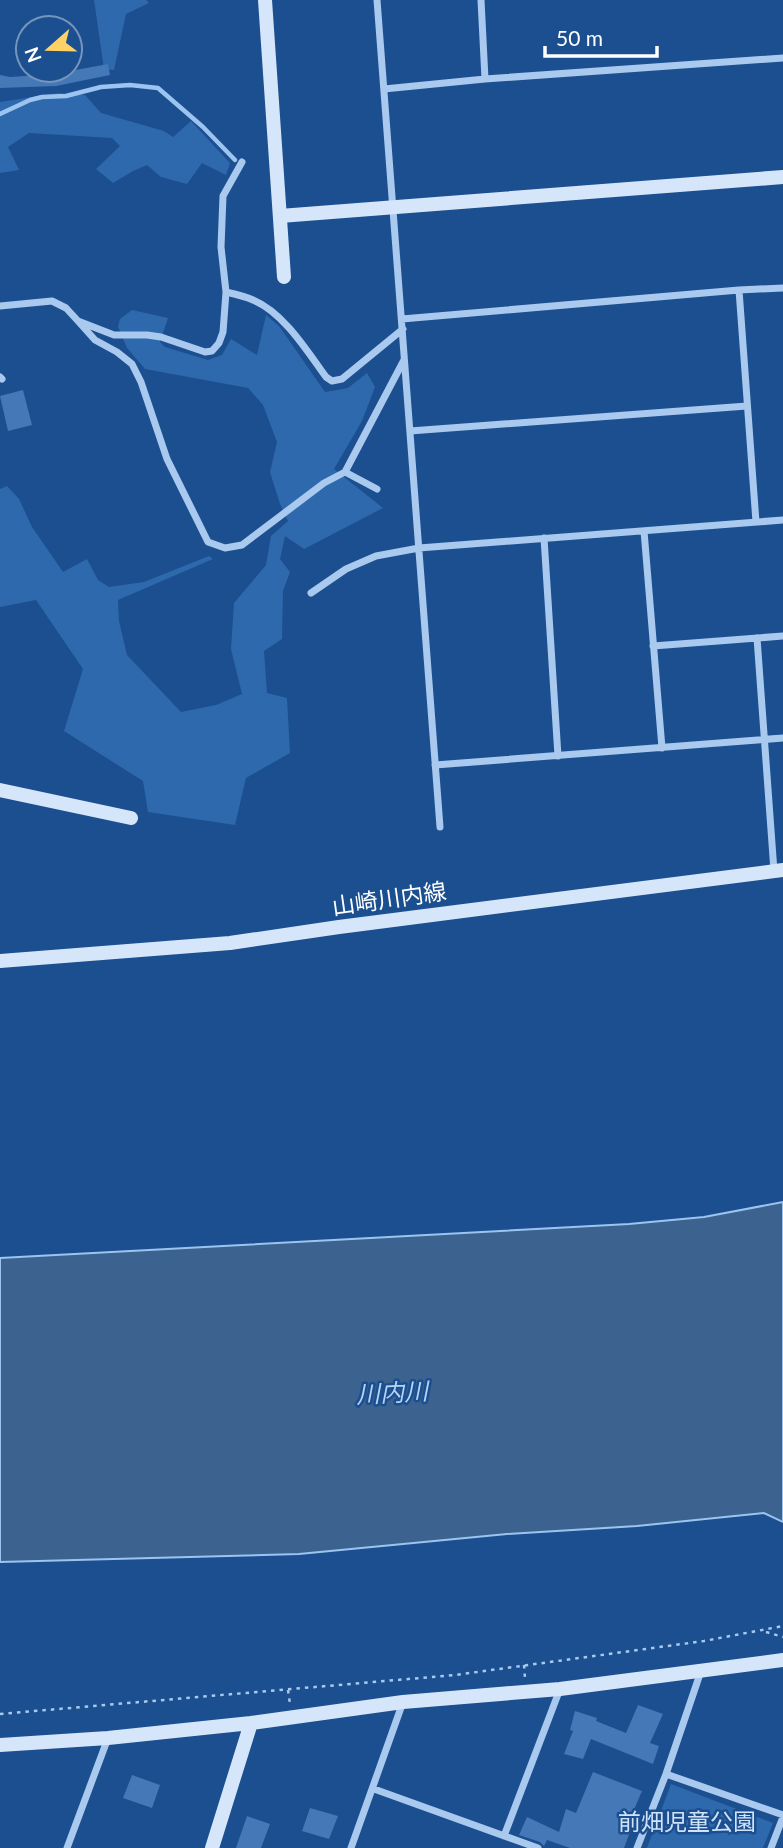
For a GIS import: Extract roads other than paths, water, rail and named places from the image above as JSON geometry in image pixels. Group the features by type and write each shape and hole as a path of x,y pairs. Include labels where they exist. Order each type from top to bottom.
{"street":[{"path":"265,0 284,277"},
{"path":"377,0 440,827"},
{"path":"481,0 485,79"},
{"path":"384,89 485,79 783,58"},
{"path":"78,321 114,335 161,337 205,352 212,351 223,332 226,292 221,247 223,196 242,162"},
{"path":"280,216 783,177"},
{"path":"402,319 783,288"},
{"path":"738,290 756,522"},
{"path":"226,292 255,301 273,313 292,331 332,381 342,379 402,329"},
{"path":"0,306 52,301 66,308 95,340 132,364 141,382 167,459 208,542 225,548 242,545 324,483 345,472 405,359"},
{"path":"410,431 747,406"},
{"path":"345,472 377,489"},
{"path":"311,593 346,569 376,556 419,548 783,520"},
{"path":"644,530 662,748"},
{"path":"544,538 558,756"},
{"path":"653,646 783,636"},
{"path":"757,638 764,740 779,870"},
{"path":"435,765 783,738"},
{"path":"0,790 131,818"},
{"name":"山崎川内線","path":"0,961 230,943 779,870"},
{"path":"0,1745 108,1738 251,1723 403,1702 560,1689 783,1660"},
{"path":"637,1848 666,1774 701,1670"},
{"path":"504,1836 560,1689"},
{"path":"351,1848 403,1702"},
{"path":"212,1848 251,1723"},
{"path":"67,1848 108,1738"},
{"path":"666,1774 783,1816 771,1848"},
{"path":"374,1789 538,1848"}],"water":[{"name":"川内川","path":"783,1202 783,1522 764,1513 299,1554 0,1562 0,1258 629,1224 704,1217"}],"waterway":[{"path":"0,114 30,100 66,96 101,87 130,85 158,88 203,127 235,160"}],"park label":[{"name":"前畑児童公園","path":"687,1821"}]}
